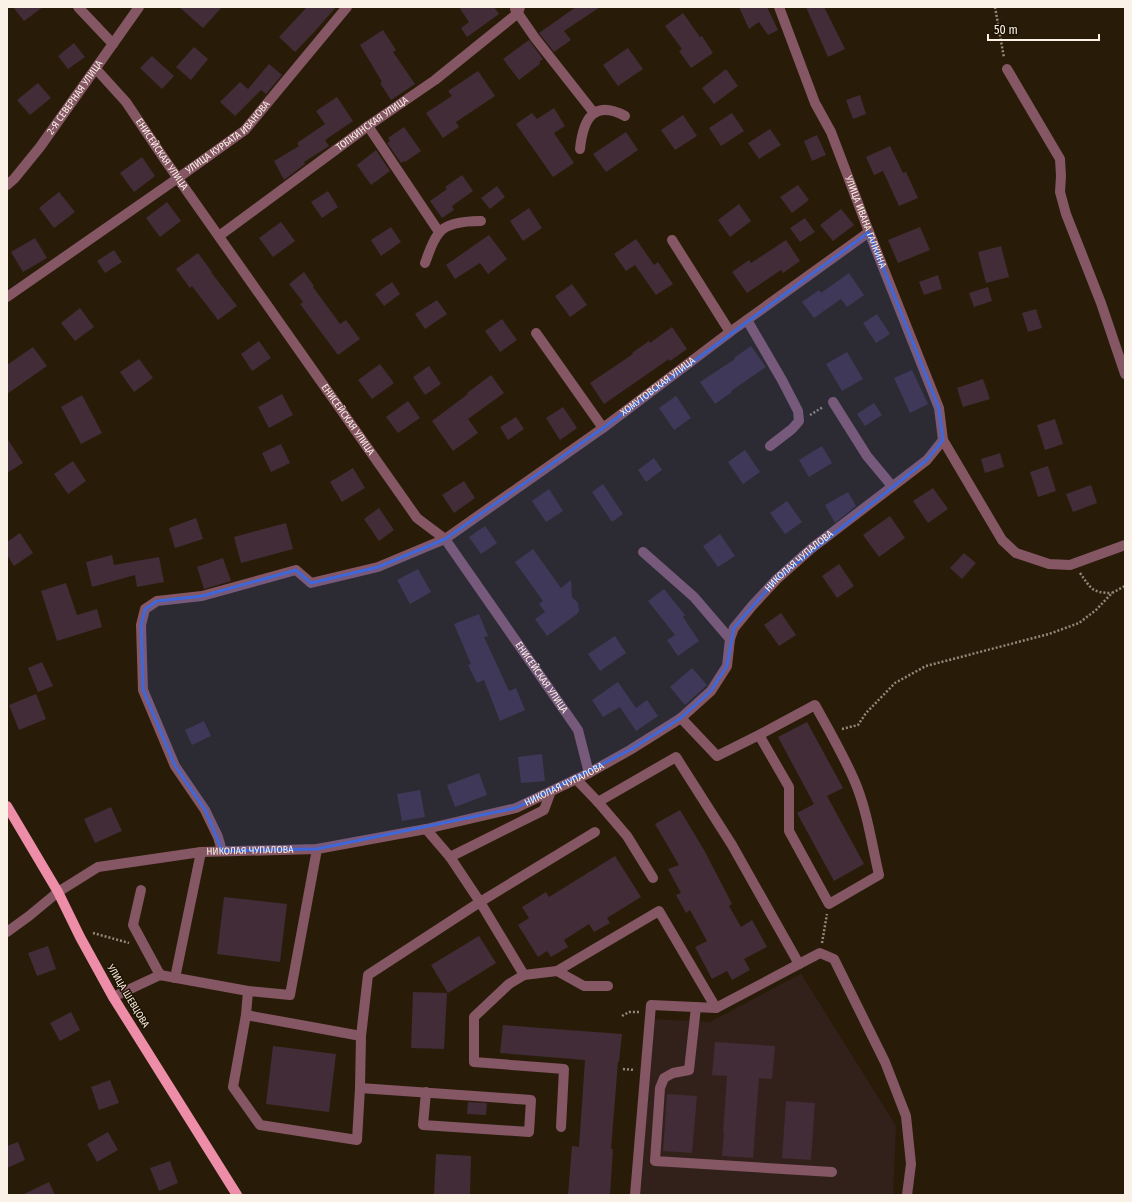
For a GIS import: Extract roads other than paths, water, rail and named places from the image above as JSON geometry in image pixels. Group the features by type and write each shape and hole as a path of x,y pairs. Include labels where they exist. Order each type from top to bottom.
{"main road":[{"name":"УЛИЦА ШЕВЦОВА","path":"7,806 58,892 80,937 113,997 236,1195"}],"street":[{"path":"78,7 112,44"},
{"name":"2-Я СЕВЕРНАЯ УЛИЦА","path":"7,185 14,179 40,147 139,7"},
{"name":"УЛИЦА КУРБАТА ИВАНОВА","path":"7,297 245,130 347,7"},
{"name":"УЛИЦА ИВАНА ГАЛКИНА","path":"779,7 815,103 832,132 869,232 939,408 943,440"},
{"path":"517,9 535,38 594,113"},
{"name":"ТОПКИНСКАЯ УЛИЦА","path":"219,236 368,126 446,73 517,9"},
{"name":"ЕНИСЕЙСКАЯ УЛИЦА","path":"96,68 126,102 417,518 445,538 578,730 589,773"},
{"path":"1007,69 1060,160 1060,192 1066,214 1101,302 1125,374"},
{"path":"580,149 583,128 588,119 594,113 603,110 617,112 625,116"},
{"path":"368,126 439,232"},
{"path":"425,262 439,232 452,224 466,221 481,221"},
{"name":"ХОМУТОВСКАЯ УЛИЦА","path":"222,851 218,837 205,810 175,766 143,690 142,625 145,609 157,601 202,596 296,570 312,584 378,567 445,538 603,428 730,332 869,232"},
{"path":"672,240 730,332"},
{"path":"747,320 798,411 799,421 792,429 770,446"},
{"path":"536,333 603,428"},
{"path":"833,402 867,456 892,486"},
{"path":"943,440 1002,540 1016,553 1049,564 1070,565 1125,545"},
{"name":"НИКОЛАЯ ЧУПАЛОВА","path":"7,932 58,892 98,867 201,852 318,850 426,829 516,808 589,773 630,750 681,718 711,690 726,666 730,639 734,628 777,579 812,548 927,460 943,440"},
{"path":"643,552 694,597 730,639"},
{"path":"681,718 717,756 815,705 855,783 866,819 879,875 829,904 789,831 789,787 759,735"},
{"path":"598,802 676,757 732,845 799,964"},
{"path":"576,779 627,836 653,878"},
{"path":"450,857 544,810 551,791"},
{"path":"426,829 450,857 480,902 524,975"},
{"path":"248,991 246,1016 233,1087 260,1125 356,1140 360,1088 361,1036 368,974 480,902 595,832"},
{"path":"113,997 160,975 248,991 290,995 318,850"},
{"path":"175,978 201,852"},
{"path":"141,890 133,924 160,975"},
{"path":"561,1127 564,1069 474,1062 474,1016 509,984 524,975 557,972 659,911 716,1008"},
{"path":"636,1195 651,1005 716,1008 820,952 834,959 885,1062 906,1116 911,1164 907,1195"},
{"path":"557,972 584,986 608,986"},
{"path":"696,1007 689,1070 673,1073 664,1078 660,1088 655,1161 832,1172"},
{"path":"246,1016 361,1036"},
{"path":"360,1088 426,1092 531,1100 529,1132 423,1125 426,1092"}]}
